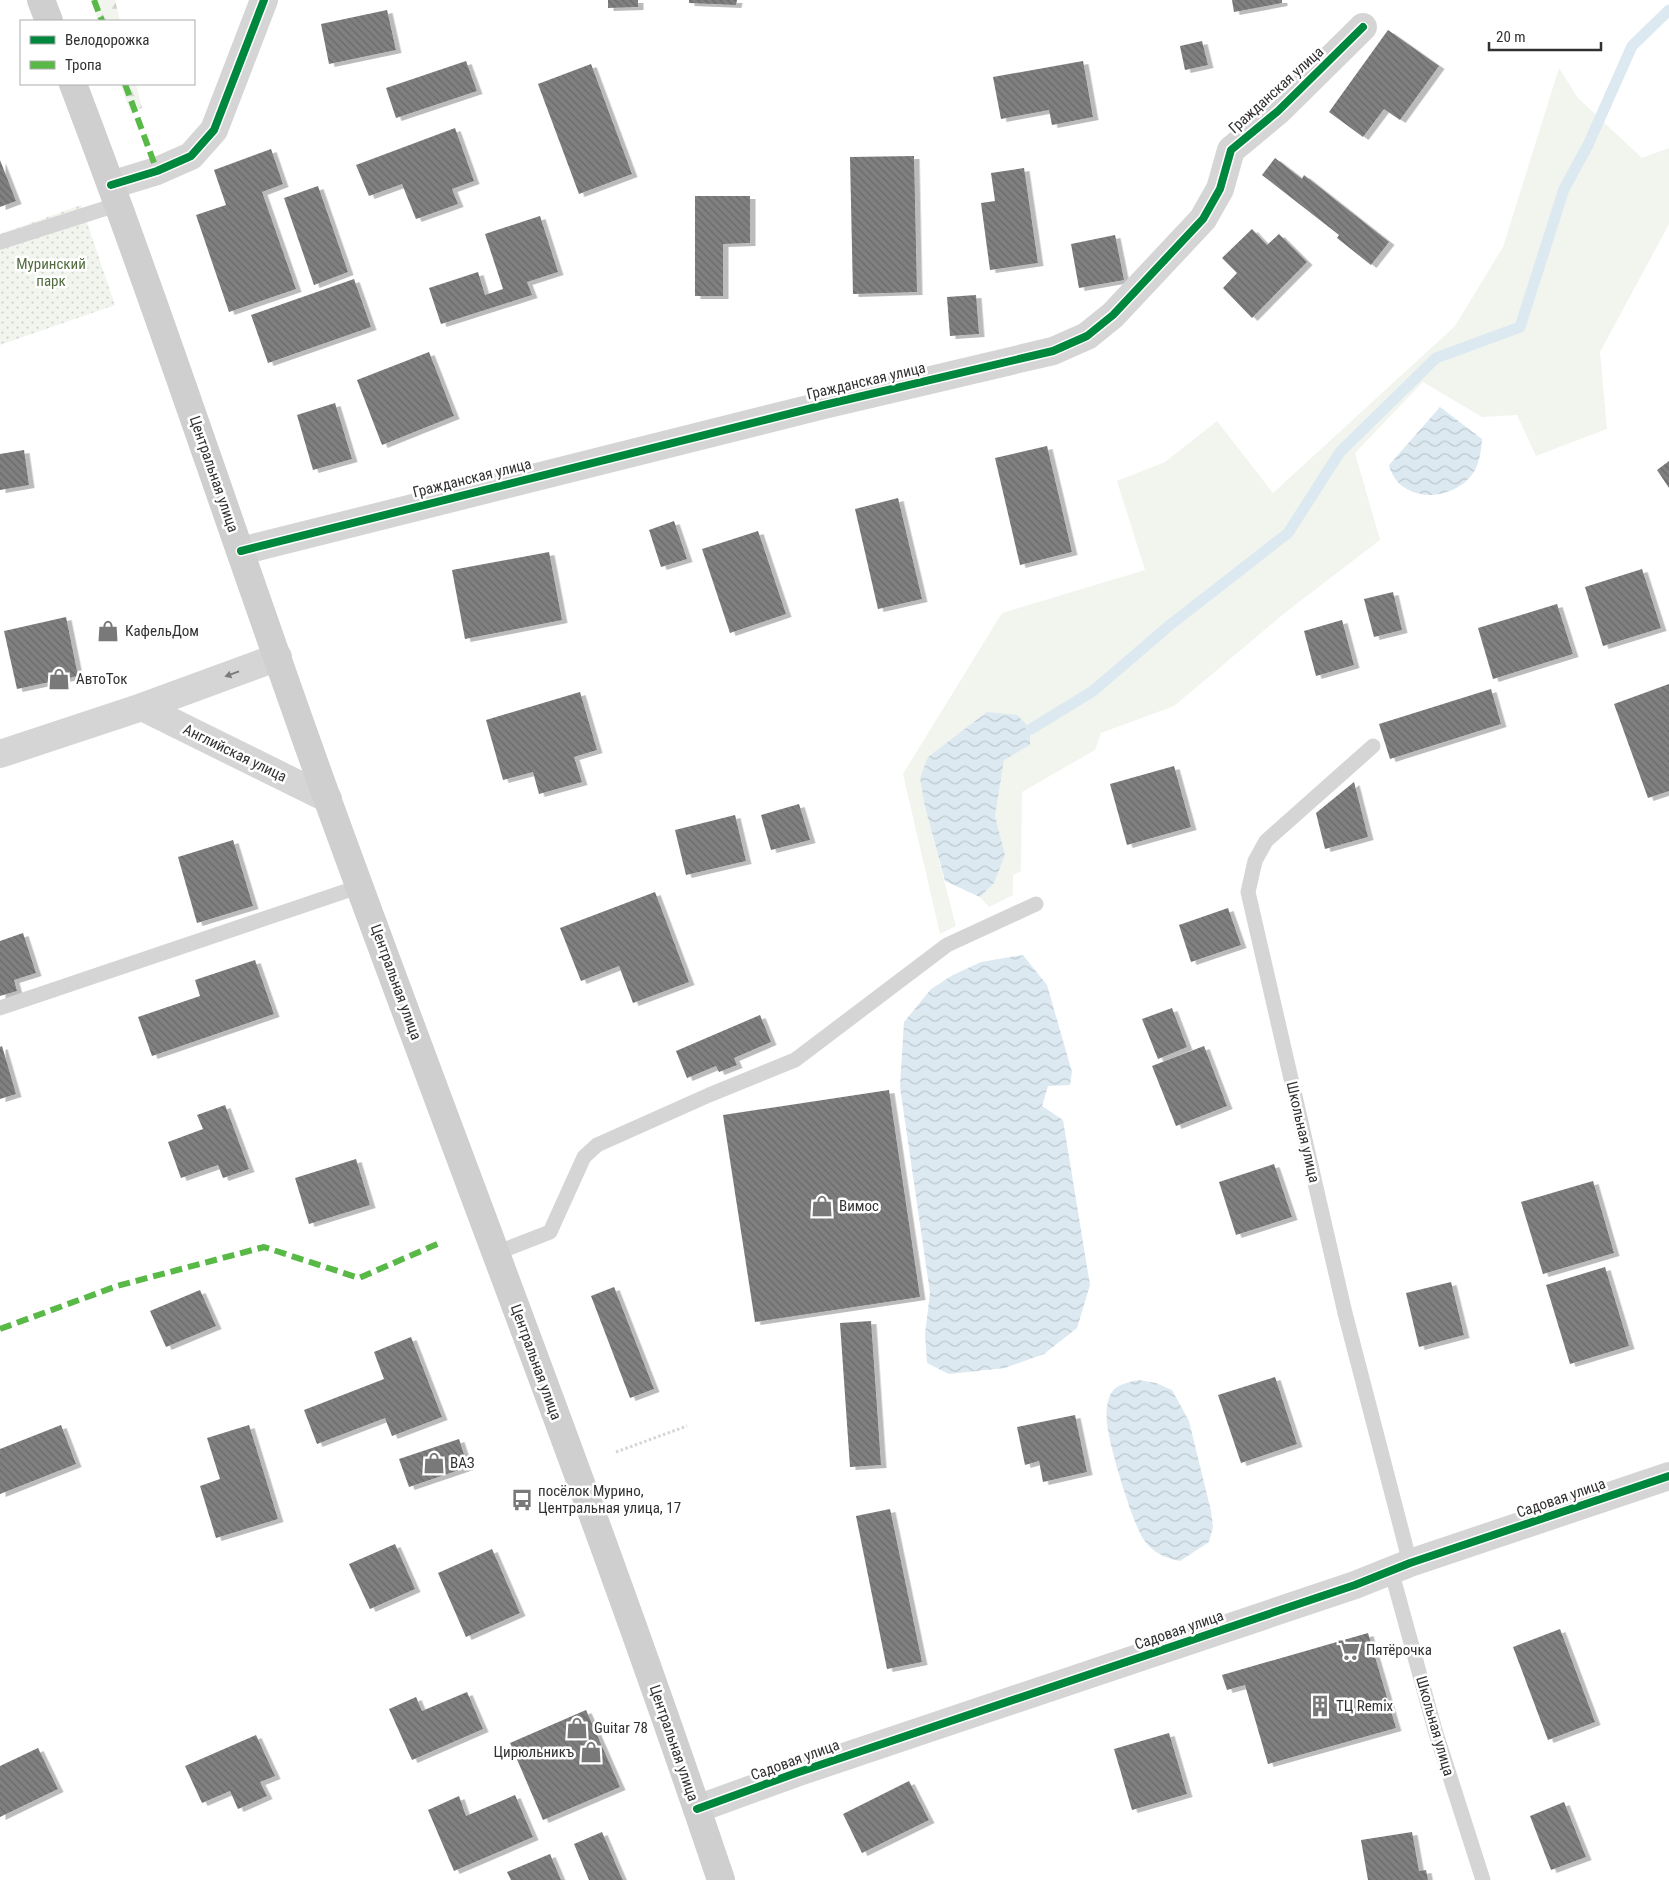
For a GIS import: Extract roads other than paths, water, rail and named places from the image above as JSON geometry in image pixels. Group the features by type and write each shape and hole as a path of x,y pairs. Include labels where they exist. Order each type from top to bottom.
{"main road":[{"path":"41,0 49,20"},
{"name":"Центральная улица","path":"73,85 115,194 328,799 636,1637 721,1880"}],"street":[{"path":"115,194 157,171 190,156 214,130 264,0"},
{"name":"Гражданская улица","path":"241,550 820,406 1053,351 1087,336 1113,315 1203,219 1220,190 1230,150 1278,111 1363,27"},
{"path":"0,754 142,707 278,657"},
{"name":"Английская улица","path":"142,707 328,799"},
{"name":"Садовая улица","path":"697,1809 796,1773 1346,1588 1400,1567 1669,1476"}],"lane":[{"path":"0,242 115,194"},
{"name":"Школьная улица","path":"1373,746 1266,841 1255,861 1248,892 1345,1313 1435,1730 1483,1880"},
{"path":"0,1008 361,886"},
{"path":"496,1253 550,1232 584,1157 597,1145 709,1095 795,1060 947,945 1036,904"}],"water":[{"path":"1440,407 1482,439 1479,459 1475,470 1466,481 1455,489 1429,495 1416,493 1404,487 1395,478 1389,465"},
{"path":"987,712 1017,715 1031,729 1030,745 1004,760 995,816 1005,855 994,883 980,897 945,881 925,807 920,778 928,757"},
{"path":"1023,955 1047,985 1072,1072 1070,1085 1048,1086 1042,1106 1063,1120 1090,1285 1077,1328 1044,1354 1005,1368 949,1374 927,1363 925,1334 930,1293 900,1087 904,1022 931,989 953,975 981,962"},
{"path":"1139,1380 1156,1383 1172,1390 1189,1421 1211,1511 1213,1527 1209,1542 1180,1561 1160,1554 1151,1548 1139,1532 1110,1440 1107,1426 1107,1406 1110,1396 1117,1387"}],"waterway":[{"path":"1031,729 1093,691 1170,625 1288,533 1340,452 1436,358 1520,327 1564,189 1588,145 1632,46 1669,10"}],"place":[{"name":"КафельДом","path":"108,631"},
{"name":"АвтоТок","path":"59,679"},
{"name":"Вимос","path":"822,1206"},
{"name":"ВАЗ","path":"434,1463"},
{"name":"посёлок Мурино, Центральная улица, 17","path":"522,1500"},
{"name":"Пятёрочка","path":"1349,1650"},
{"name":"ТЦ Remix","path":"1320,1706"},
{"name":"Guitar 78","path":"577,1728"},
{"name":"Цирюльникъ","path":"591,1752"}],"park label":[{"name":"Муринский парк","path":"51,272"}]}
